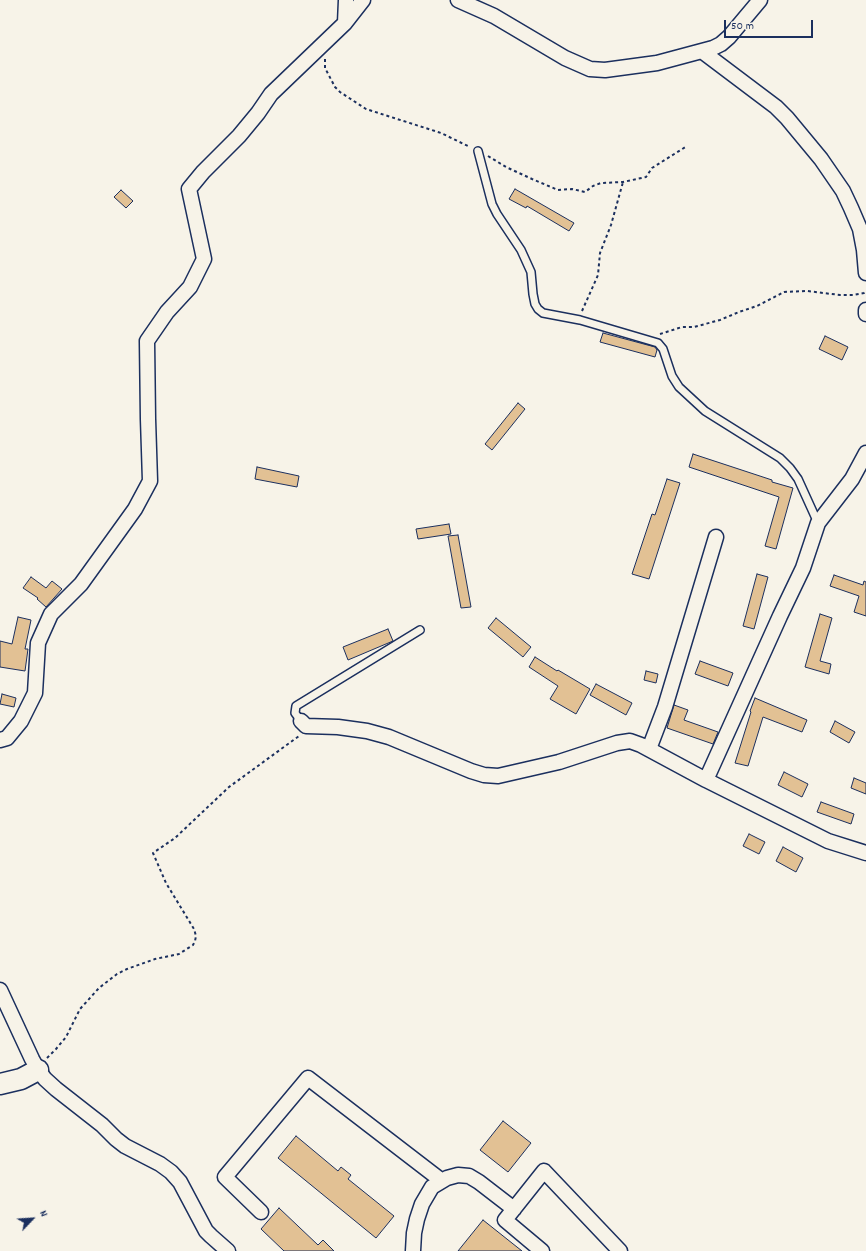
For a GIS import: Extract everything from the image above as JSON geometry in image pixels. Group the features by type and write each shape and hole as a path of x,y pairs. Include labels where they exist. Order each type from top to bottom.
{"street":[{"path":"345,23 346,0"},
{"path":"0,740 7,738 21,720 35,693 38,643 50,614 81,584 135,509 150,481 147,341 167,312 190,287 204,259 190,189 203,172 239,136 271,94 345,23 363,0"},
{"path":"458,0 494,16 553,51 579,64 590,69 605,70 657,63 680,56 703,52 721,44 729,37 760,0"},
{"path":"703,52 776,107 821,158 843,191 860,229 866,273"},
{"path":"706,780 803,568 818,523 852,479 866,453"},
{"path":"649,749 665,707 716,537"},
{"path":"301,721 306,726 338,727 368,731 389,737 471,771 484,775 498,776 559,762 617,743 630,741 649,749 706,780 828,841 866,853"},
{"path":"0,990 38,1070 45,1080 102,1124 120,1142 160,1164 171,1172 180,1182 206,1231 228,1251"},
{"path":"0,1084 20,1079 38,1070"},
{"path":"261,1212 225,1177 308,1078 442,1181"},
{"path":"542,1251 505,1220 544,1171 620,1251"},
{"path":"413,1251 414,1233 422,1204 432,1187 447,1178 458,1175 469,1176 514,1209"}],"lane":[{"path":"478,151 492,204 521,250 531,272 533,294 535,304 538,309 543,313 580,320 658,343 663,349 672,376 679,387 705,411 780,458 790,468 798,479 818,523"},
{"path":"301,721 295,713 296,706 420,630"}],"path":[{"path":"326,55 325,68 335,87 366,109 441,133 506,167 558,190 572,189 585,192 593,186 601,183 623,182 646,177 652,168 687,146"},
{"path":"580,320 583,307 598,275 600,253 611,225 623,182"},
{"path":"647,339 682,327 694,327 720,320 757,306 784,292 799,291 853,295 866,292"},
{"path":"38,1070 66,1037 80,1009 99,988 122,972 155,959 179,954 188,949 195,941 196,936 194,929 166,883 153,853 175,838 229,786 287,743 306,731 316,727"}],"building":[{"path":"515,189 574,223 569,231 527,206 526,208 509,199"},
{"path":"121,190 133,201 126,208 114,197"},
{"path":"603,333 655,347 657,350 655,357 600,342"},
{"path":"825,336 848,347 842,360 819,349"},
{"path":"518,403 525,409 492,450 485,444"},
{"path":"693,454 793,488 776,549 765,546 779,497 689,467"},
{"path":"257,467 299,476 297,487 255,479"},
{"path":"667,479 680,483 649,579 632,574 652,514 655,515"},
{"path":"449,524 451,534 418,539 416,529"},
{"path":"458,535 471,607 461,608 448,536"},
{"path":"757,574 768,577 754,629 743,626"},
{"path":"834,575 863,585 864,581 866,582 866,616 854,612 859,596 830,586"},
{"path":"31,577 46,588 52,581 62,589 46,607 37,599 38,598 23,588"},
{"path":"820,614 832,618 820,661 831,664 829,674 805,667"},
{"path":"18,617 31,620 25,649 28,649 25,671 0,667 0,641 12,644"},
{"path":"496,618 531,647 523,657 488,628"},
{"path":"388,629 393,641 348,660 343,647"},
{"path":"535,657 590,689 576,714 550,699 558,686 529,667"},
{"path":"700,661 733,673 728,686 695,674"},
{"path":"646,671 658,674 656,683 644,680"},
{"path":"596,684 632,703 626,715 590,695"},
{"path":"2,694 16,698 14,707 0,704"},
{"path":"755,698 807,720 802,732 763,717 748,766 735,763"},
{"path":"674,705 688,710 684,720 718,732 713,744 667,728"},
{"path":"835,721 855,732 849,743 830,732"},
{"path":"784,772 808,784 802,797 778,785"},
{"path":"854,778 866,783 866,794 851,788"},
{"path":"821,802 854,814 851,824 817,812"},
{"path":"749,834 765,842 759,854 743,846"},
{"path":"783,847 803,858 796,872 776,861"},
{"path":"503,1121 531,1143 508,1172 480,1150"},
{"path":"296,1136 338,1171 341,1167 351,1175 348,1179 394,1216 376,1238 278,1158"},
{"path":"279,1208 318,1245 323,1240 334,1251 284,1251 261,1229"},
{"path":"483,1220 522,1251 458,1251"}]}
